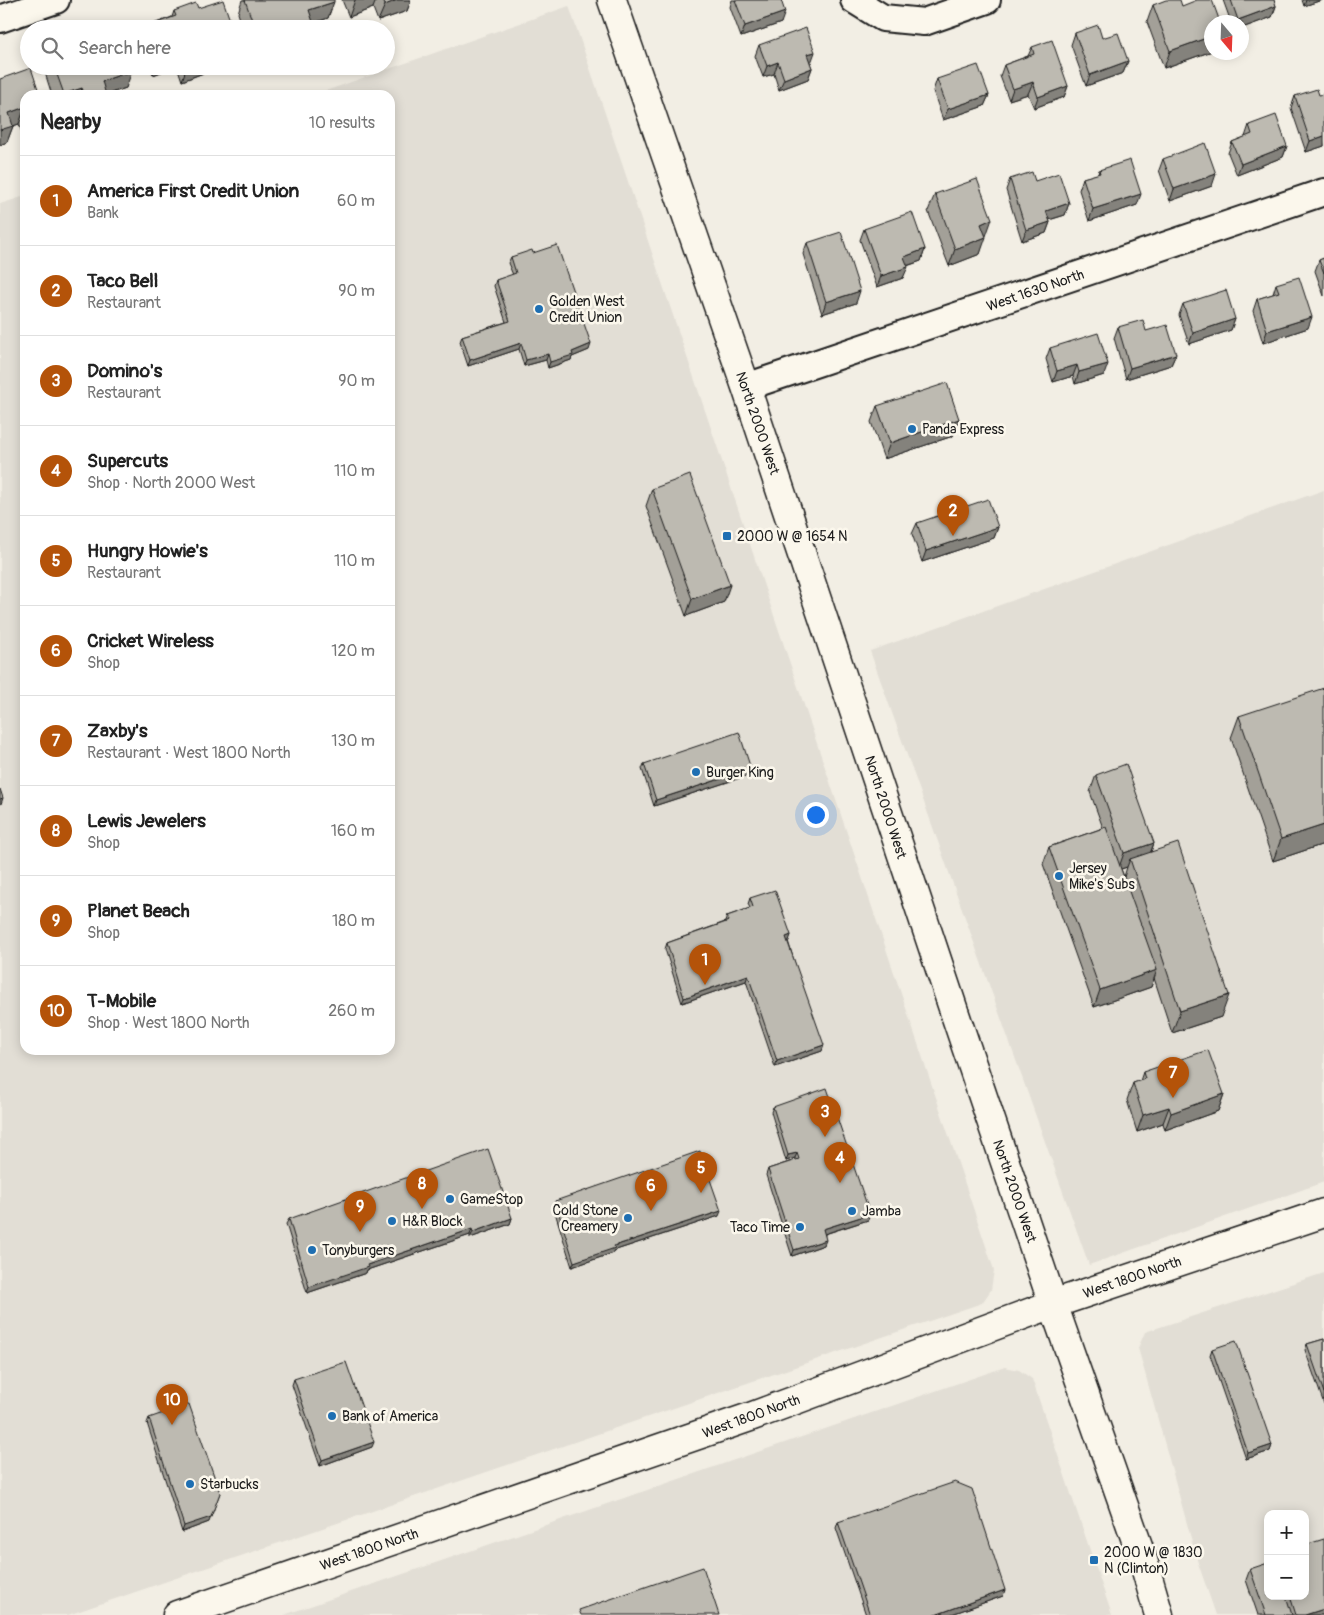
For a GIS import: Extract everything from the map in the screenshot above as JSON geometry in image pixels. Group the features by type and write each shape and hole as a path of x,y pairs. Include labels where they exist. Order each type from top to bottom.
{"main road":[{"name":"North 2000 West","path":"612,0 746,387 1053,1304 1143,1560 1159,1615"},
{"name":"West 1800 North","path":"177,1615 750,1418 1053,1304 1324,1213"}],"street":[{"path":"6,12 56,0"},
{"path":"854,0 884,18 924,22 987,0"},
{"name":"West 1630 North","path":"746,387 1324,192"}],"shaded area":[{"path":"569,6 994,1270 991,1290 982,1303 68,1615 0,1615 0,204 20,198 20,1055 395,1055 395,90 328,90 371,75 395,75 395,67"},
{"path":"1324,490 1324,1182 1089,1265 870,651"},
{"path":"1324,1273 1324,1615 1216,1615 1198,1563 1138,1348 1145,1332"},
{"path":"1005,1367 1019,1370 1032,1379 1112,1615 284,1615"}],"building":[{"path":"223,0 230,20 165,20 176,16 174,11 196,3 198,8"},
{"path":"245,0 334,0 334,2 309,10 312,20 252,20"},
{"path":"383,0 397,0 385,5"},
{"path":"735,0 781,0 785,12 745,26"},
{"path":"1166,0 1180,0 1182,6 1197,0 1212,0 1217,15 1204,15 1204,39 1170,51 1153,5"},
{"path":"1231,0 1274,0 1276,6 1249,16 1236,15"},
{"path":"1098,25 1102,38 1118,33 1128,61 1090,75 1075,33"},
{"path":"806,28 815,52 807,54 812,68 784,79 778,62 767,66 759,45"},
{"path":"1052,40 1068,86 1038,97 1033,82 1013,89 1004,65 1034,54 1032,47"},
{"path":"978,65 989,95 948,109 937,79"},
{"path":"20,72 20,75 33,75 38,90 20,90 20,109 9,113 13,126 0,130 0,79"},
{"path":"57,75 120,75 102,81 105,90 83,90 82,88 63,90"},
{"path":"1317,89 1319,95 1324,94 1324,136 1310,141 1295,96"},
{"path":"1276,115 1287,146 1241,164 1232,142 1252,134 1249,125"},
{"path":"1205,143 1216,174 1174,189 1163,159"},
{"path":"1130,160 1141,194 1093,209 1083,178 1100,173 1099,170"},
{"path":"1032,172 1035,181 1059,173 1069,203 1046,211 1050,222 1026,230 1010,179"},
{"path":"977,179 992,219 981,224 986,237 955,249 935,194"},
{"path":"912,212 925,249 904,257 908,267 881,276 864,229"},
{"path":"841,232 860,291 826,302 807,243"},
{"name":"Golden West Credit Union","path":"557,245 591,344 572,352 573,355 550,362 548,354 526,360 521,343 470,360 462,336 510,321 496,280 516,273 511,257 532,250 533,253"},
{"path":"1324,258 1324,273 1319,260"},
{"path":"1299,277 1312,317 1267,331 1257,299 1279,292 1276,284"},
{"path":"1226,290 1235,319 1193,333 1183,304"},
{"path":"1143,320 1146,331 1167,325 1176,354 1130,368 1118,327"},
{"path":"1098,333 1108,364 1079,372 1077,365 1057,371 1050,348"},
{"path":"947,383 959,419 890,443 877,406"},
{"path":"690,475 730,585 692,599 652,489"},
{"path":"988,499 998,527 926,551 917,523"},
{"path":"1324,688 1324,825 1281,839 1239,716"},
{"name":"Burger King","path":"739,732 751,769 656,800 644,764"},
{"path":"1126,764 1154,843 1124,853 1096,775"},
{"path":"1106,827 1157,970 1100,990 1049,847"},
{"path":"1178,843 1229,995 1180,1011 1130,859"},
{"path":"775,890 791,935 786,937 824,1045 777,1061 748,975 684,998 667,943 729,921 727,916 753,907 750,898"},
{"path":"1208,1050 1224,1094 1171,1113 1169,1107 1143,1115 1133,1083 1145,1079 1143,1072"},
{"path":"827,1088 870,1214 823,1229 826,1240 794,1250 768,1169 799,1159 797,1153 788,1155 773,1107"},
{"path":"488,1149 512,1218 473,1232 472,1229 309,1287 289,1219"},
{"path":"700,1151 721,1211 614,1246 615,1248 574,1262 555,1201"},
{"path":"1324,1339 1324,1393 1307,1344"},
{"path":"1236,1341 1272,1445 1248,1453 1212,1349"},
{"name":"Bank of America","path":"346,1362 374,1442 322,1460 294,1379"},
{"path":"189,1404 220,1493 211,1517 184,1526 149,1418"},
{"path":"955,1482 972,1489 1005,1590 935,1615 870,1615 838,1522"},
{"path":"1324,1539 1324,1609 1305,1615 1296,1615 1291,1600 1309,1600 1309,1544"},
{"path":"1264,1564 1264,1600 1287,1600 1292,1615 1266,1615 1250,1569"},
{"path":"703,1567 719,1615 581,1615 579,1610"}],"place":[{"name":"Golden West Credit Union","path":"539,309"},
{"name":"Panda Express","path":"912,429"},
{"name":"2000 W @ 1654 N","path":"727,536"},
{"name":"Taco Bell","path":"953,536"},
{"name":"Burger King","path":"696,772"},
{"name":"Jersey Mike's Subs","path":"1059,876"},
{"name":"America First Credit Union","path":"705,985"},
{"name":"Zaxby's","path":"1173,1098"},
{"name":"Domino's","path":"825,1137"},
{"name":"Supercuts","path":"840,1183"},
{"name":"Hungry Howie's","path":"701,1193"},
{"name":"GameStop","path":"450,1199"},
{"name":"Lewis Jewelers","path":"422,1209"},
{"name":"Cricket Wireless","path":"651,1211"},
{"name":"Jamba","path":"852,1211"},
{"name":"Cold Stone Creamery","path":"628,1218"},
{"name":"H&R Block","path":"392,1221"},
{"name":"Taco Time","path":"800,1227"},
{"name":"Planet Beach","path":"360,1232"},
{"name":"Tonyburgers","path":"312,1250"},
{"name":"Bank of America","path":"332,1416"},
{"name":"T-Mobile","path":"172,1425"},
{"name":"Starbucks","path":"190,1484"},
{"name":"2000 W @ 1830 N (Clinton)","path":"1094,1560"}]}
